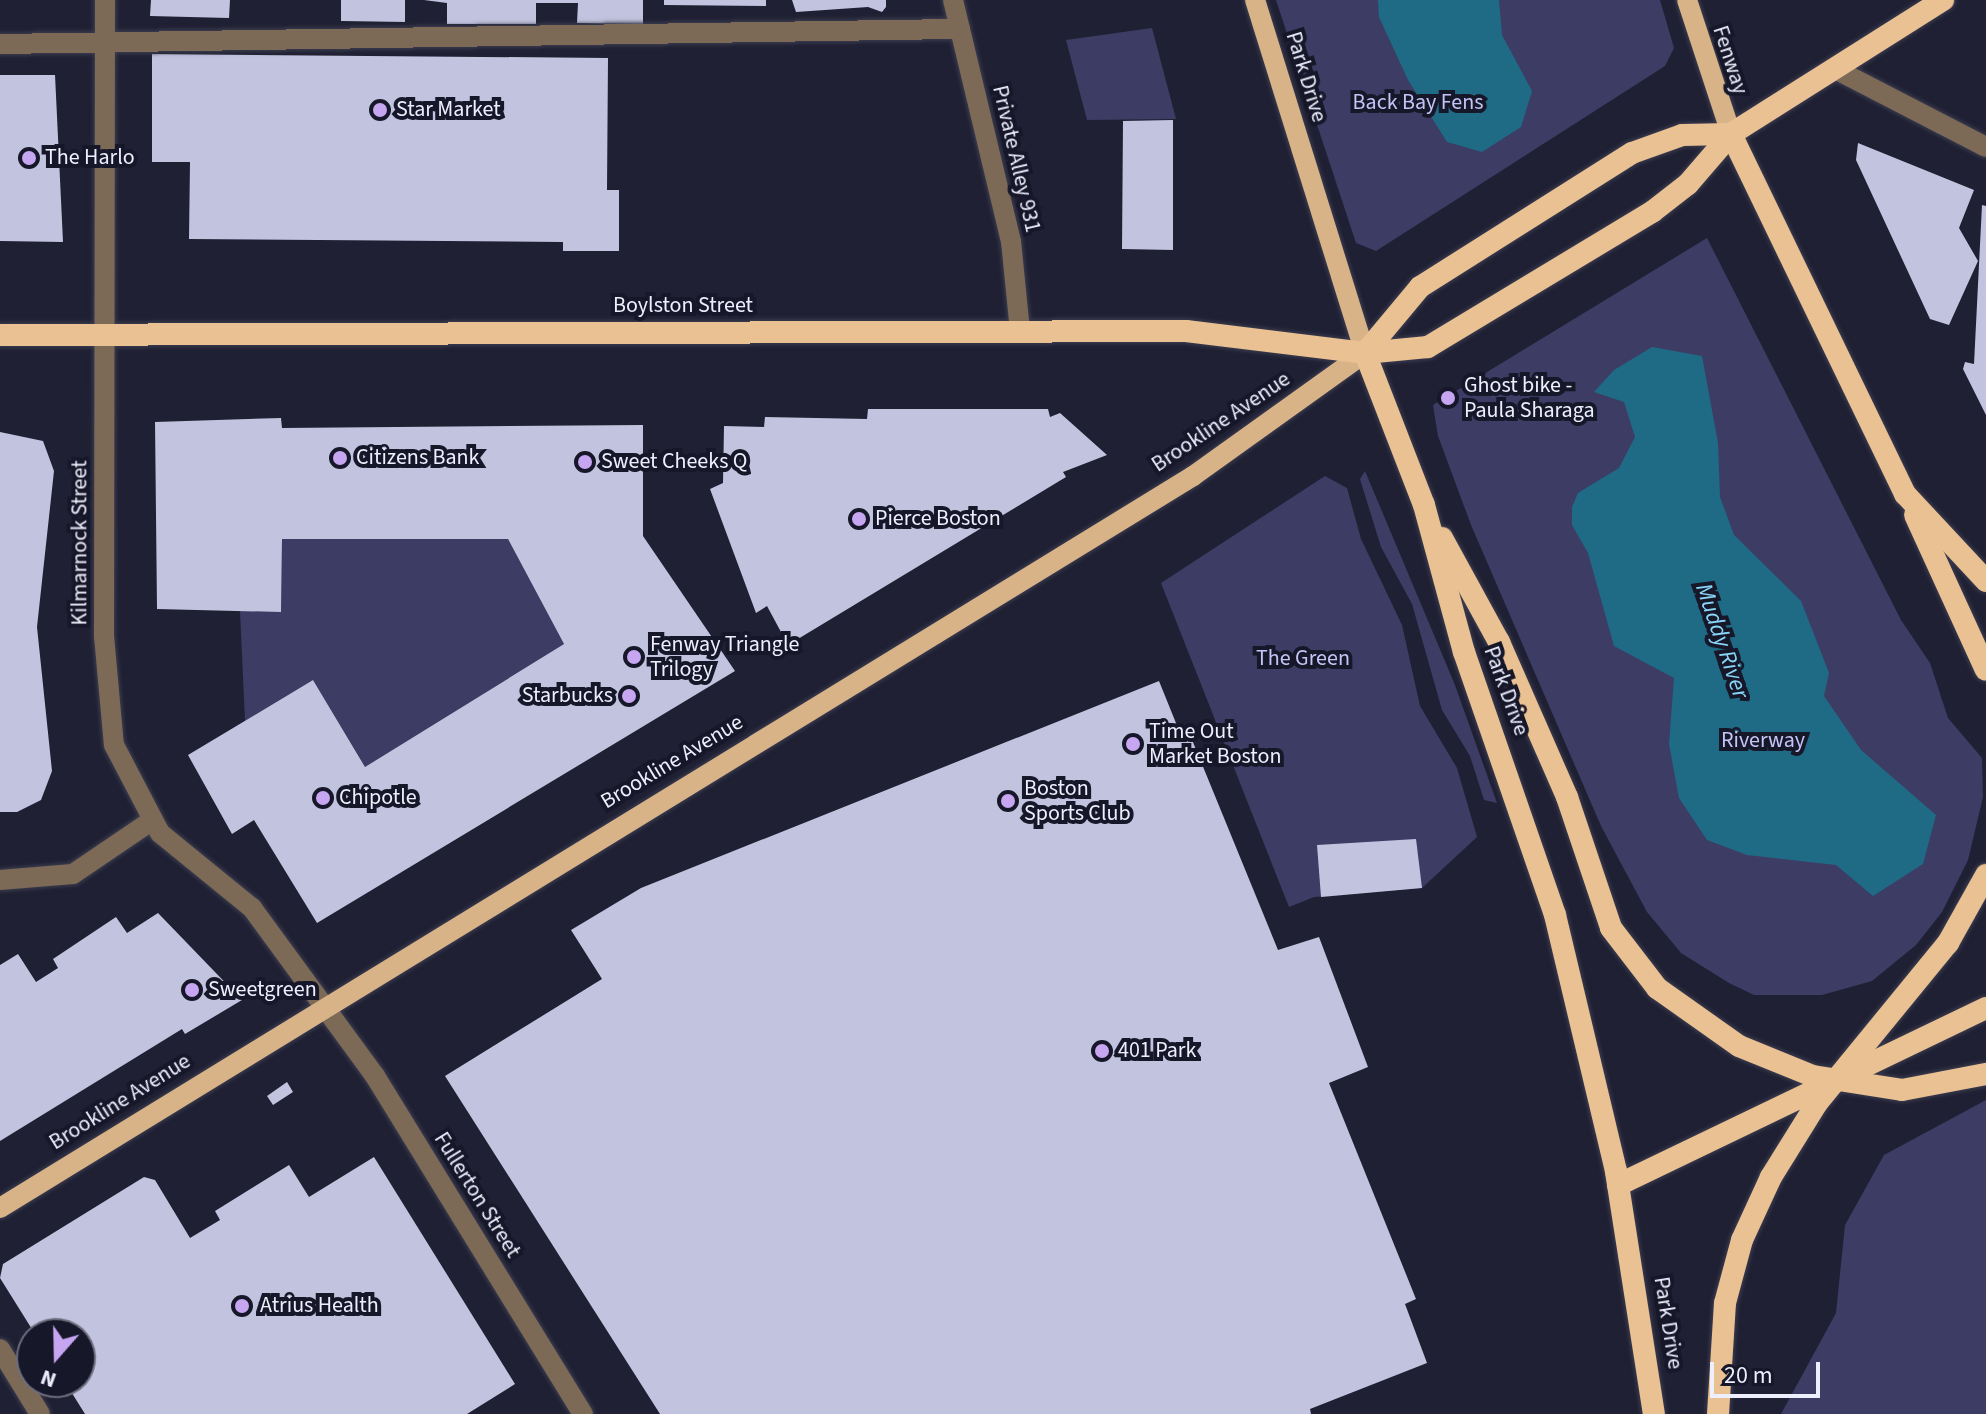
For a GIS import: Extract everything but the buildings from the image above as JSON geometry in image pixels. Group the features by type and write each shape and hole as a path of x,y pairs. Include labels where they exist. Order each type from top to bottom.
{"highway":[{"name":"Brookline Avenue","path":"1365,353 1444,341 1652,212 1688,184 1731,134 1943,0"},
{"name":"Brookline Avenue","path":"1365,353 1413,292 1632,153 1682,135 1731,134"},
{"path":"1731,134 1905,494 1986,670"},
{"name":"Boylston Street","path":"0,335 1186,331 1365,353"},
{"name":"Park Drive","path":"1365,353 1424,505 1464,652 1555,915 1618,1185 1654,1414"},
{"path":"1905,494 1986,581"},
{"path":"1424,505 1499,642 1567,797 1602,906 1624,950 1657,988 1706,1027 1749,1051 1834,1081 1913,1090 1986,1074"},
{"name":"Park Drive","path":"1718,1414 1721,1324 1742,1240 1781,1158 1834,1081 1948,943 1986,875"},
{"path":"1618,1185 1986,1008"}],"main road":[{"name":"Park Drive","path":"1255,0 1365,353"},
{"name":"Fenway","path":"1687,0 1731,134"},
{"name":"Brookline Avenue","path":"0,1208 324,1005 1193,476 1365,353"}],"street":[{"name":"Kilmarnock Street","path":"105,0 105,696 119,760 151,821 189,861 252,908 324,1005"},
{"name":"Private Alley 931","path":"953,0 1011,241 1020,331"},
{"path":"0,44 105,45 960,29"},
{"path":"1835,69 1986,147"},
{"path":"0,880 73,874 151,821"},
{"name":"Fullerton Street","path":"324,1005 575,1411"},
{"path":"0,1349 40,1414"}],"green space":[{"name":"Back Bay Fens","path":"1276,0 1660,0 1674,48 1665,66 1376,251 1356,243"},
{"path":"1152,28 1176,119 1087,120 1066,40"},
{"name":"Riverway","path":"1707,238 1901,620 1930,663 1948,718 1982,758 1983,797 1968,860 1942,912 1916,945 1872,981 1822,995 1754,995 1681,953 1647,912 1601,826 1471,525 1438,436 1433,405"},
{"path":"1365,471 1455,685 1497,803 1484,800 1470,756 1442,710 1412,604 1381,547 1360,479"},
{"name":"The Green","path":"1325,476 1347,488 1361,539 1402,625 1420,706 1457,768 1477,837 1422,888 1314,897 1289,907 1161,583"},
{"path":"282,539 508,539 564,644 365,767 313,680 245,721 240,611 281,611"},
{"path":"1986,1100 1986,1414 1781,1414 1836,1313 1845,1225 1884,1155"}],"water":[{"path":"1378,0 1499,0 1502,35 1532,91 1521,127 1482,152 1447,142 1408,80 1379,17"},
{"name":"Muddy River","path":"1652,347 1702,356 1718,443 1720,497 1734,535 1801,601 1829,673 1824,696 1861,750 1936,815 1923,864 1873,896 1836,865 1747,855 1707,840 1679,798 1669,744 1674,678 1614,646 1588,553 1572,525 1572,507 1578,493 1619,468 1635,437 1624,402 1594,392 1614,370"}],"place":[{"name":"Star Market","path":"380,110"},
{"name":"The Harlo","path":"29,158"},
{"name":"Ghost bike - Paula Sharaga","path":"1448,398"},
{"name":"Citizens Bank","path":"340,458"},
{"name":"Sweet Cheeks Q","path":"585,462"},
{"name":"Pierce Boston","path":"859,519"},
{"name":"Fenway Triangle Trilogy","path":"634,657"},
{"name":"Starbucks","path":"629,696"},
{"name":"Time Out Market Boston","path":"1133,744"},
{"name":"Chipotle","path":"323,798"},
{"name":"Boston Sports Club","path":"1008,801"},
{"name":"Sweetgreen","path":"192,990"},
{"name":"401 Park","path":"1102,1051"},
{"name":"Atrius Health","path":"242,1306"}]}
